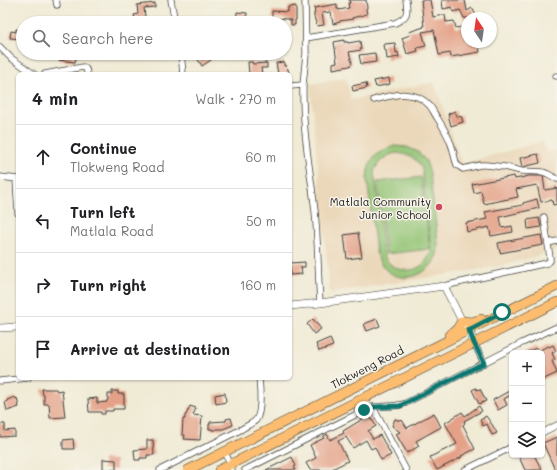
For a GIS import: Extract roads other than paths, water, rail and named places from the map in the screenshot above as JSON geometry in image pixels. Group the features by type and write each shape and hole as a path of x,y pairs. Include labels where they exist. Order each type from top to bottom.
{"main road":[{"name":"Tlokweng Road","path":"188,470 557,286"},
{"path":"219,470 231,467 557,302"},
{"path":"428,350 455,331 462,320 469,322 475,321 507,310"}],"street":[{"path":"171,0 174,16"},
{"path":"305,0 306,54 303,85 304,112 317,240 320,303"},
{"path":"306,38 395,23 406,15 406,0"},
{"path":"0,47 11,58 31,72"},
{"path":"181,60 183,72"},
{"path":"56,72 83,67 86,69 87,72"},
{"path":"292,86 303,85"},
{"path":"374,100 404,94 421,98 429,105 448,134 457,165 463,169 480,165 505,167 521,171 543,172 557,179"},
{"path":"0,177 16,179"},
{"path":"292,306 444,286 547,263 550,259 544,217"},
{"path":"548,243 557,241"},
{"path":"444,286 469,330 484,363"},
{"path":"0,328 16,327"},
{"path":"246,470 364,410 373,407 400,406 557,327"},
{"path":"0,381 16,379"},
{"path":"160,470 254,422 260,408 259,380"},
{"path":"373,407 406,470"},
{"path":"545,431 557,425"},
{"path":"465,470 509,448"},
{"path":"225,451 231,467"}],"place":[{"name":"Matlala Community Junior School","path":"439,207"}]}
